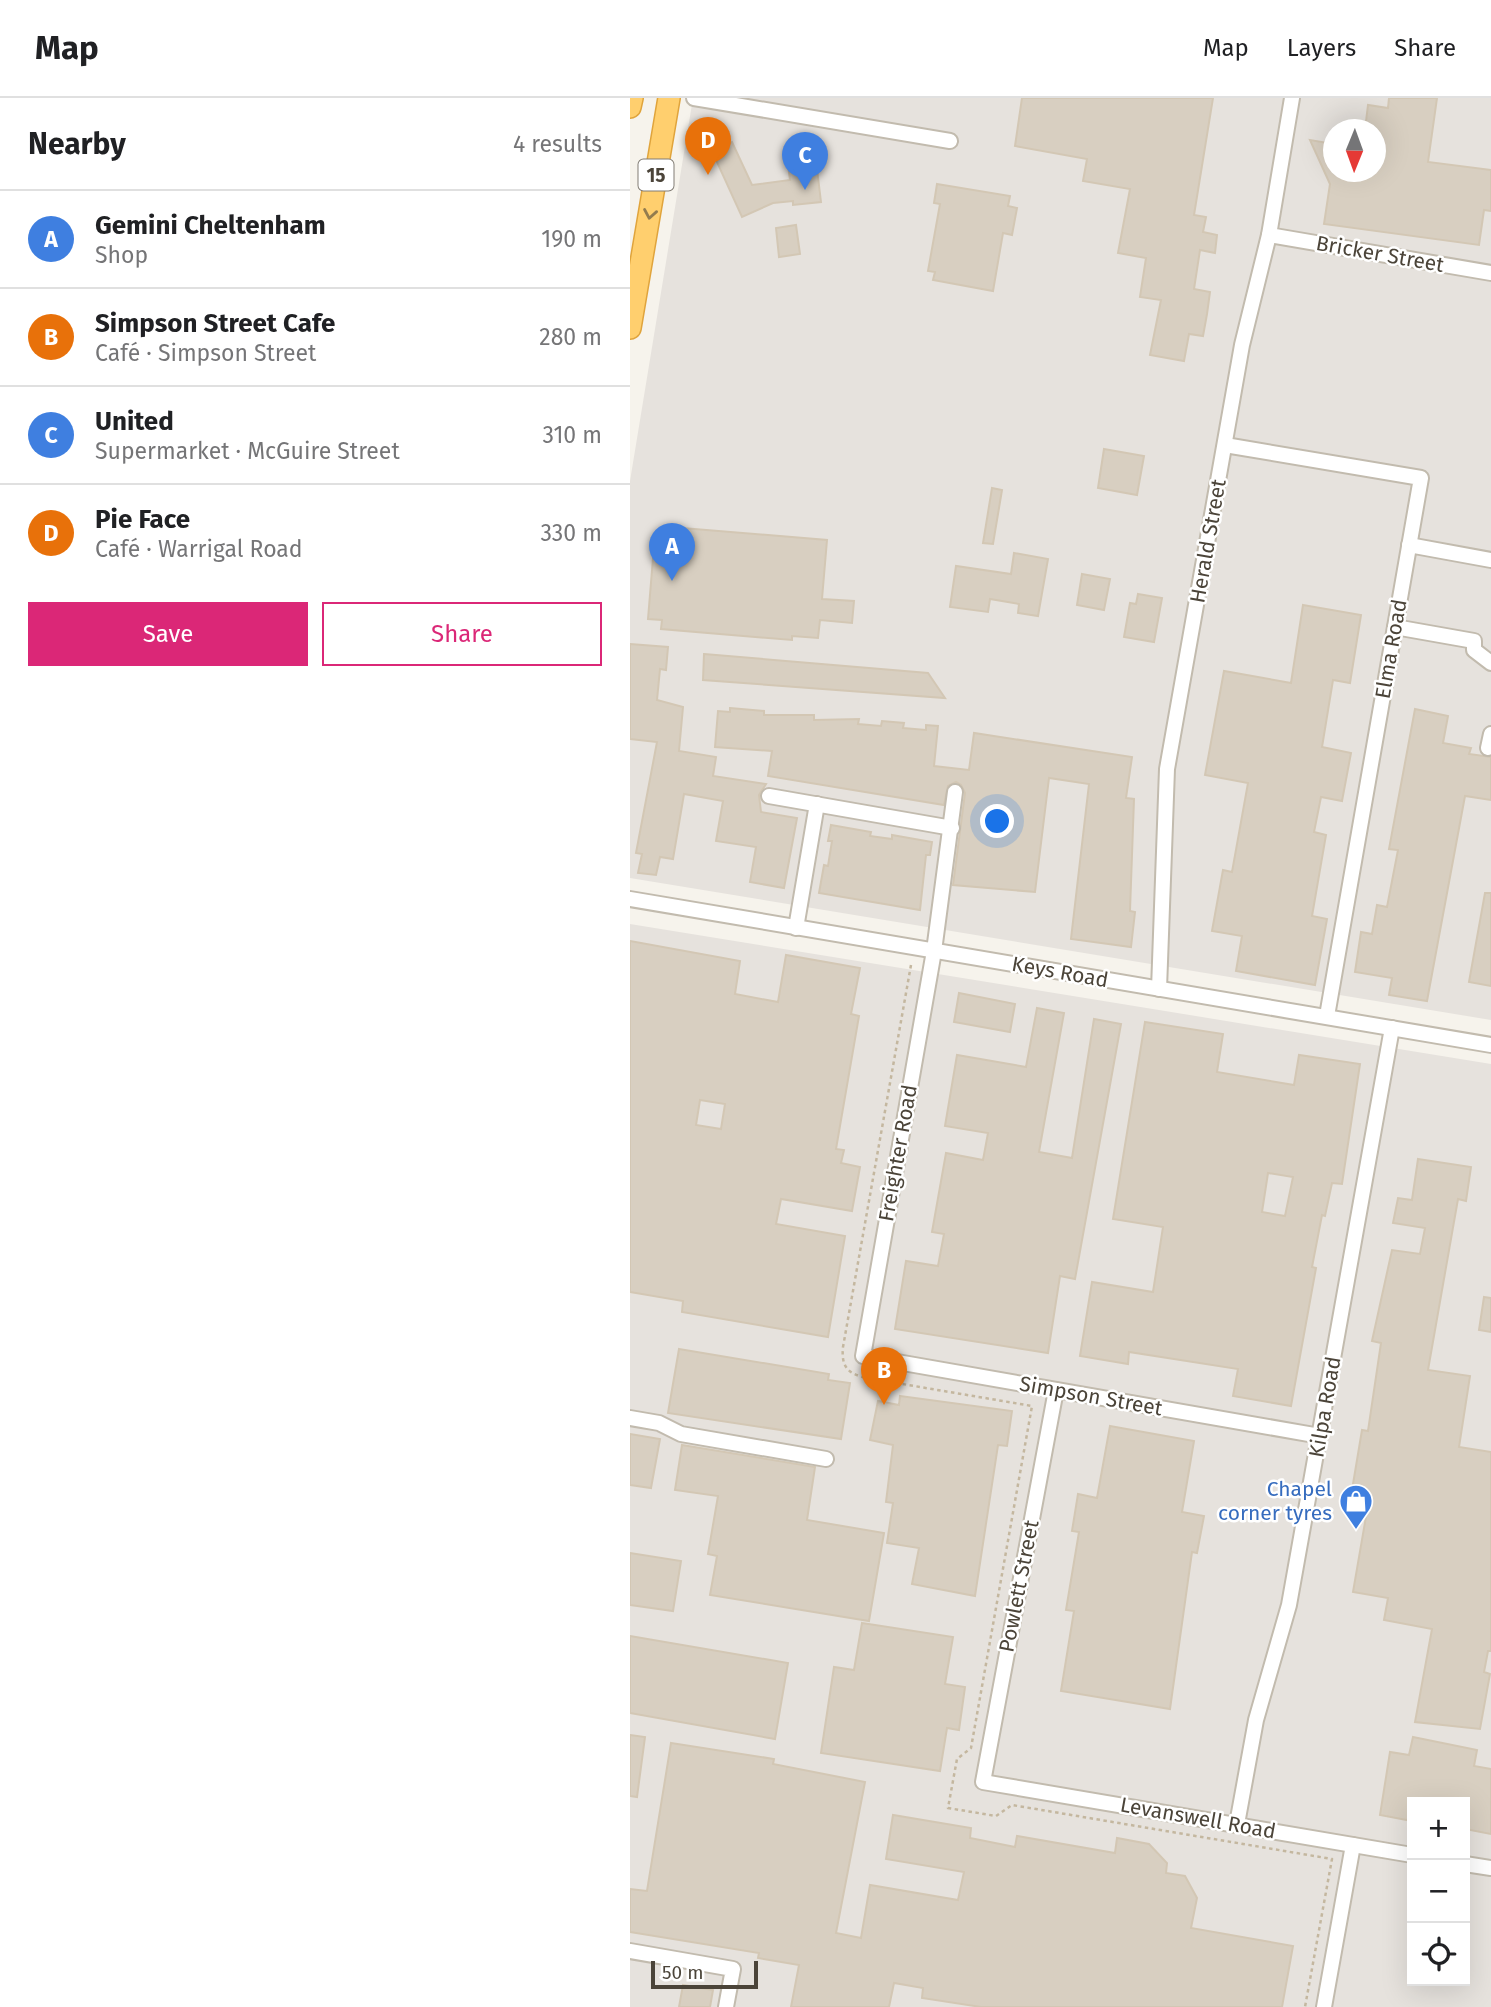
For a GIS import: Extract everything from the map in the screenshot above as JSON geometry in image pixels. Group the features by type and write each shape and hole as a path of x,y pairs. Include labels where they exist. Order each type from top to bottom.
{"highway":[{"path":"630,107 632,98"},
{"name":"15","path":"630,328 669,98"}],"street":[{"path":"694,98 950,141"},
{"name":"Herald Street","path":"1159,989 1167,769 1242,345 1269,235 1292,98"},
{"name":"Bricker Street","path":"1269,235 1491,274"},
{"name":"Elma Road","path":"1225,445 1421,478 1327,1016"},
{"path":"1409,545 1491,560"},
{"path":"1395,627 1475,641 1474,650 1491,663"},
{"name":"Freighter Road","path":"863,1356 934,951 955,792"},
{"path":"769,796 952,828"},
{"path":"796,928 817,804"},
{"name":"Keys Road","path":"630,899 1491,1045"},
{"name":"Kilpa Road","path":"1237,1824 1256,1720 1289,1605 1392,1028"},
{"name":"Simpson Street","path":"863,1356 1320,1436"},
{"name":"Powlett Street","path":"983,1782 1056,1390"},
{"path":"630,1418 659,1423 681,1434 826,1460"},
{"name":"Levanswell Road","path":"983,1782 1407,1854"},
{"path":"1324,2007 1353,1845"},
{"path":"1470,1865 1491,1868"},
{"path":"630,1951 733,1969 726,2007"}],"shaded area":[{"path":"693,98 1491,98 1491,1020 630,878 630,481"},
{"path":"630,924 1491,1064 1491,2007 630,2007"}],"building":[{"path":"1022,98 1213,98 1194,215 1206,217 1203,232 1217,235 1215,253 1200,250 1194,289 1210,292 1207,314 1203,336 1189,334 1184,361 1150,355 1161,300 1140,297 1146,258 1118,253 1130,189 1083,181 1087,159 1015,146"},
{"path":"1389,98 1437,98 1428,162 1491,170 1491,211 1484,210 1479,245 1324,224 1329,182 1386,182 1386,119 1366,119 1368,105 1388,108"},
{"path":"1310,140 1323,142 1323,169"},
{"path":"732,142 752,185 790,180 788,165 816,161 821,202 793,205 793,201 773,203 742,217 712,151"},
{"path":"937,184 1010,196 1008,206 1017,208 1012,235 1003,233 993,291 933,280 935,272 928,271 940,204 934,203"},
{"path":"796,225 800,254 779,257 776,228"},
{"path":"1104,449 1144,456 1137,495 1098,488"},
{"path":"992,488 1002,490 993,544 983,543"},
{"path":"670,527 827,540 822,599 854,601 852,623 820,620 818,638 792,636 792,640 661,629 662,620 648,619 655,534 670,535"},
{"path":"1014,553 1048,559 1038,616 1018,613 1019,604 990,599 988,612 950,607 956,566 1011,574"},
{"path":"1082,574 1110,579 1104,610 1077,605"},
{"path":"1138,594 1162,598 1154,642 1124,637 1130,603 1136,604"},
{"path":"1303,605 1361,615 1350,683 1333,680 1322,747 1351,753 1342,801 1321,797 1314,832 1326,835 1312,916 1327,919 1315,985 1236,971 1242,936 1212,931 1223,870 1232,872 1248,783 1205,775 1224,671 1291,683"},
{"path":"630,644 668,647 666,670 660,669 657,700 683,707 679,751 716,757 713,776 766,784 759,795 761,812 797,818 784,888 750,882 756,847 716,841 723,801 684,794 673,859 660,857 656,875 638,873 642,854 636,853 657,742 630,739"},
{"path":"704,654 928,673 945,698 703,680"},
{"path":"730,708 764,711 764,715 814,715 814,720 859,719 858,724 881,726 882,721 904,723 903,728 926,730 926,725 938,726 934,766 969,770 974,733 1132,757 1126,798 1134,799 1130,911 1135,912 1131,947 1071,939 1089,784 1049,778 1035,892 953,885 965,793 961,785 956,782 948,786 944,805 768,776 772,751 715,747 718,711 730,712"},
{"path":"1415,709 1448,716 1443,743 1471,748 1469,754 1491,757 1491,800 1465,796 1427,1001 1389,995 1392,978 1355,972 1361,932 1372,934 1377,905 1387,907 1398,850 1389,849"},
{"path":"831,825 871,832 870,836 892,839 892,835 932,842 930,855 926,855 920,910 819,893 824,865 828,866 832,841 828,841"},
{"path":"1485,893 1491,893 1491,986 1469,982"},
{"path":"630,941 740,961 735,994 778,1002 786,955 860,968 851,1014 859,1016 836,1149 844,1150 841,1163 860,1167 852,1211 781,1199 776,1224 845,1236 828,1337 682,1312 683,1301 630,1292","holes":["700,1100 725,1104 721,1129 696,1125"]},
{"path":"959,993 1015,1004 1010,1032 954,1022"},
{"path":"1037,1008 1064,1013 1039,1152 1072,1158 1094,1019 1121,1024 1075,1279 1060,1276 1048,1353 895,1329 906,1261 938,1266 944,1234 932,1232 946,1153 983,1160 988,1133 945,1126 957,1055 1026,1067"},
{"path":"1145,1022 1223,1034 1217,1072 1294,1085 1299,1055 1360,1064 1342,1184 1332,1183 1325,1216 1322,1215 1312,1267 1316,1268 1291,1406 1233,1396 1238,1369 1129,1352 1128,1364 1080,1356 1092,1282 1153,1292 1163,1227 1113,1219","holes":["1268,1173 1293,1177 1285,1216 1262,1212"]},
{"path":"1418,1159 1471,1167 1466,1201 1458,1199 1428,1370 1470,1376 1459,1447 1491,1452 1491,1651 1488,1651 1484,1672 1490,1674 1480,1729 1415,1722 1432,1629 1384,1620 1388,1598 1353,1592 1368,1505 1350,1502 1362,1430 1368,1431 1381,1343 1372,1341 1392,1250 1420,1254 1425,1228 1393,1223 1398,1198 1412,1200"},
{"path":"1484,1297 1491,1298 1491,1332 1479,1330"},
{"path":"679,1349 829,1374 828,1380 850,1383 841,1439 668,1413"},
{"path":"900,1396 1012,1411 1007,1446 998,1445 975,1596 912,1584 919,1548 887,1543 893,1503 886,1502 893,1445 870,1440 878,1401 899,1405"},
{"path":"1110,1426 1194,1441 1182,1512 1204,1516 1197,1553 1192,1552 1170,1709 1061,1691 1074,1611 1066,1610 1079,1532 1072,1531 1078,1494 1097,1498"},
{"path":"630,1434 660,1439 651,1488 630,1485"},
{"path":"682,1445 815,1467 807,1520 884,1533 869,1621 710,1595 717,1556 708,1554 718,1496 675,1490"},
{"path":"630,1553 681,1561 673,1611 630,1605"},
{"path":"862,1623 953,1637 945,1684 965,1687 959,1730 947,1728 940,1771 821,1753 834,1667 854,1670"},
{"path":"630,1636 788,1663 775,1739 630,1713"},
{"path":"630,1735 645,1737 637,1797 630,1796"},
{"path":"1413,1737 1477,1750 1474,1766 1491,1769 1491,1834 1470,1830 1470,1797 1407,1797 1407,1820 1380,1815 1390,1752 1409,1755"},
{"path":"671,1743 774,1759 773,1764 865,1782 836,1933 861,1938 870,1885 958,1900 964,1872 886,1859 893,1815 971,1828 970,1838 1015,1847 1017,1836 1115,1853 1117,1838 1149,1844 1167,1863 1166,1873 1185,1876 1197,1898 1191,1928 1293,1946 1282,2007 981,2007 922,1998 923,1988 894,1983 889,2007 791,2007 799,1965 758,1958 759,1953 630,1932 630,1889 647,1891"},
{"path":"683,1985 713,1990 710,2007 679,2007"}],"place":[{"name":"Pie Face","path":"708,175"},
{"name":"United","path":"805,190"},
{"name":"Gemini Cheltenham","path":"672,581"},
{"name":"Simpson Street Cafe","path":"884,1405"},
{"name":"Chapel corner tyres","path":"1356,1531"}]}
